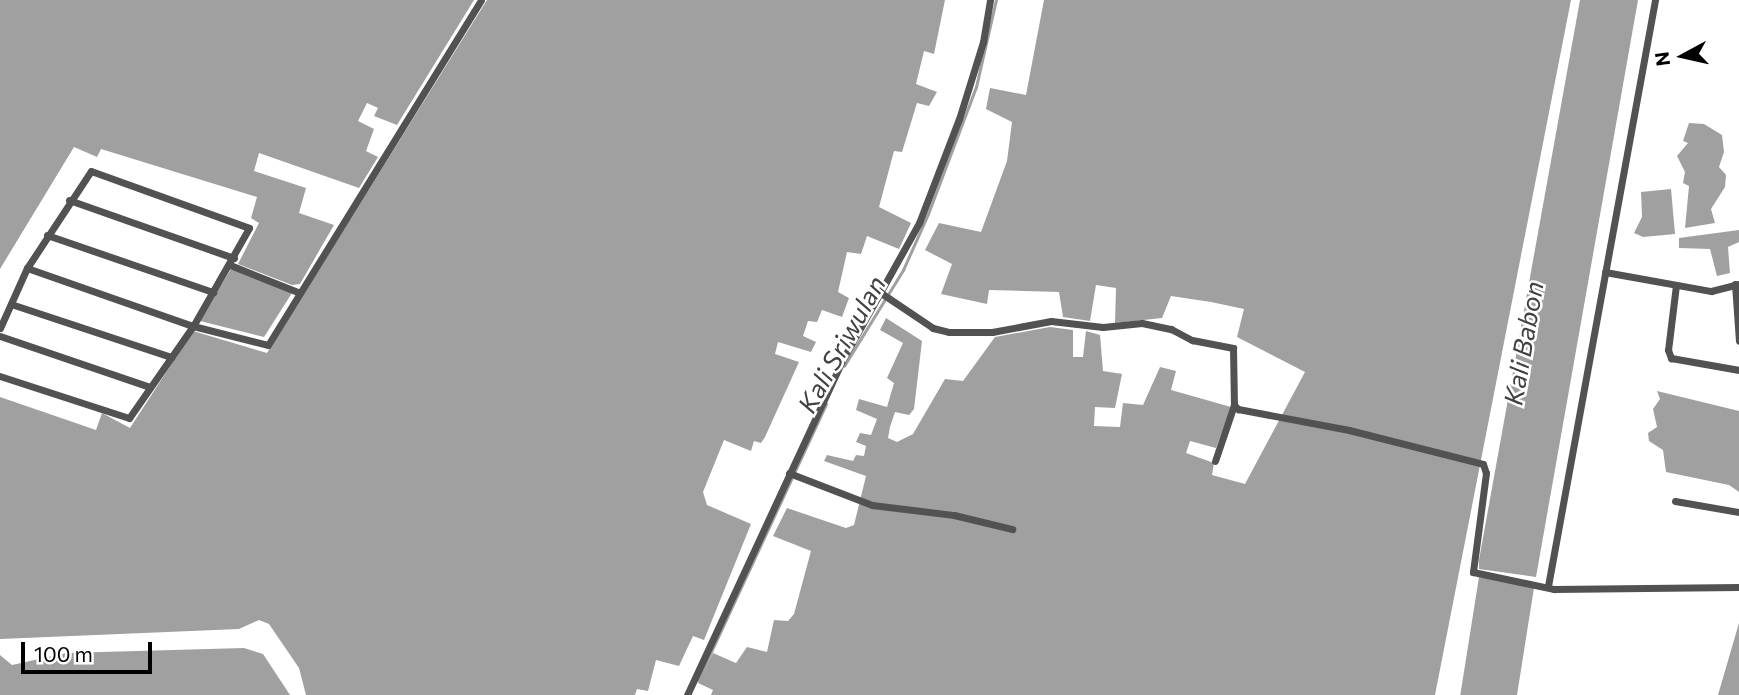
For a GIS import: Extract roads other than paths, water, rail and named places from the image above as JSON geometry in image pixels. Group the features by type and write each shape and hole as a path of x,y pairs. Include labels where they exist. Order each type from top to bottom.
{"street":[{"path":"27,268 193,326 264,346 300,293 481,0"},
{"path":"687,695 843,359 919,223 960,119 983,42 990,0"},
{"path":"1548,586 1655,0"},
{"path":"0,328 27,268 88,173 96,171 244,223 249,230 193,326 129,418 0,376"},
{"path":"69,200 232,261 300,293"},
{"path":"47,235 213,292"},
{"path":"1605,272 1711,291 1737,284 1739,341"},
{"path":"1676,285 1668,350 1671,358 1739,370"},
{"path":"881,293 933,328 949,332 992,332 1051,321 1103,327 1142,323 1231,347 1235,353 1234,405 1214,461"},
{"path":"11,304 171,356"},
{"path":"0,336 150,387"},
{"path":"1234,405 1483,464 1486,473 1473,572 1478,574 1548,586 1739,587"},
{"path":"789,473 872,505 979,519 1012,528"},
{"path":"1675,501 1739,512"}],"water":[{"path":"0,0 474,0 397,125 374,116 378,108 367,103 358,121 374,129 366,151 378,157 359,188 259,153 254,171 306,188 299,213 334,225 300,284 292,285 238,264 259,223 251,218 257,197 101,149 97,157 74,147 0,269"},
{"path":"487,0 945,0 934,54 924,51 916,84 937,92 929,106 917,103 902,152 894,151 879,207 911,223 899,249 867,236 861,254 847,252 838,292 849,298 842,317 822,310 817,322 808,321 803,336 816,342 811,352 778,342 775,354 799,362 765,437 761,443 754,441 751,451 724,440 703,492 707,505 751,524 704,640 693,636 679,666 656,660 648,691 637,689 635,695 306,695 299,668 269,624 259,620 239,629 0,639 0,397 96,430 102,413 130,428 193,331 267,353"},
{"path":"1044,0 1571,0 1435,695 711,695 713,690 698,683 713,653 736,663 747,647 767,652 774,620 788,621 794,614 811,551 773,536 787,508 846,528 854,525 866,476 824,461 827,455 853,461 856,455 864,456 866,446 856,442 860,433 871,435 877,419 856,410 859,399 887,407 894,383 887,378 903,343 880,330 886,318 922,341 914,409 909,415 895,412 890,427 888,438 897,442 913,434 945,379 963,381 995,337 1050,327 1073,330 1073,357 1083,357 1086,331 1100,335 1103,371 1122,374 1115,408 1095,407 1094,426 1120,427 1123,403 1143,405 1160,367 1176,371 1171,390 1231,407 1216,448 1190,441 1186,453 1214,463 1212,475 1245,484 1305,372 1237,337 1244,309 1171,296 1162,318 1115,323 1116,288 1096,285 1090,321 1063,317 1059,292 989,290 987,304 941,294 952,264 925,250 939,223 981,232 1007,161 1012,122 986,109 990,88 1026,95"},
{"name":"Kali Babon","path":"1580,0 1638,0 1536,577 1479,569 1479,560"},
{"path":"1689,123 1704,124 1722,135 1724,152 1719,167 1726,175 1725,187 1711,209 1715,223 1685,228 1689,186 1683,183 1685,172 1677,156 1688,143 1683,141"},
{"path":"1671,189 1675,234 1643,237 1634,233 1642,217 1641,192"},
{"path":"1739,230 1739,242 1728,247 1730,273 1717,276 1710,249 1679,248 1679,238"},
{"path":"231,269 292,293 264,337 200,321"},
{"path":"1657,391 1739,411 1739,492 1729,485 1666,472 1663,450 1649,441 1648,433 1657,427 1653,409 1660,399"},
{"path":"1479,577 1534,586 1517,695 1460,695"},
{"path":"1739,623 1739,695 1718,695"},
{"path":"244,648 263,654 290,695 0,695 0,655 12,665 66,653"}],"waterway":[{"name":"Kali Sriwulan","path":"844,366 903,270 928,214 976,87 996,0"},
{"name":"Kali Sriwulan","path":"698,680 826,404"}]}
